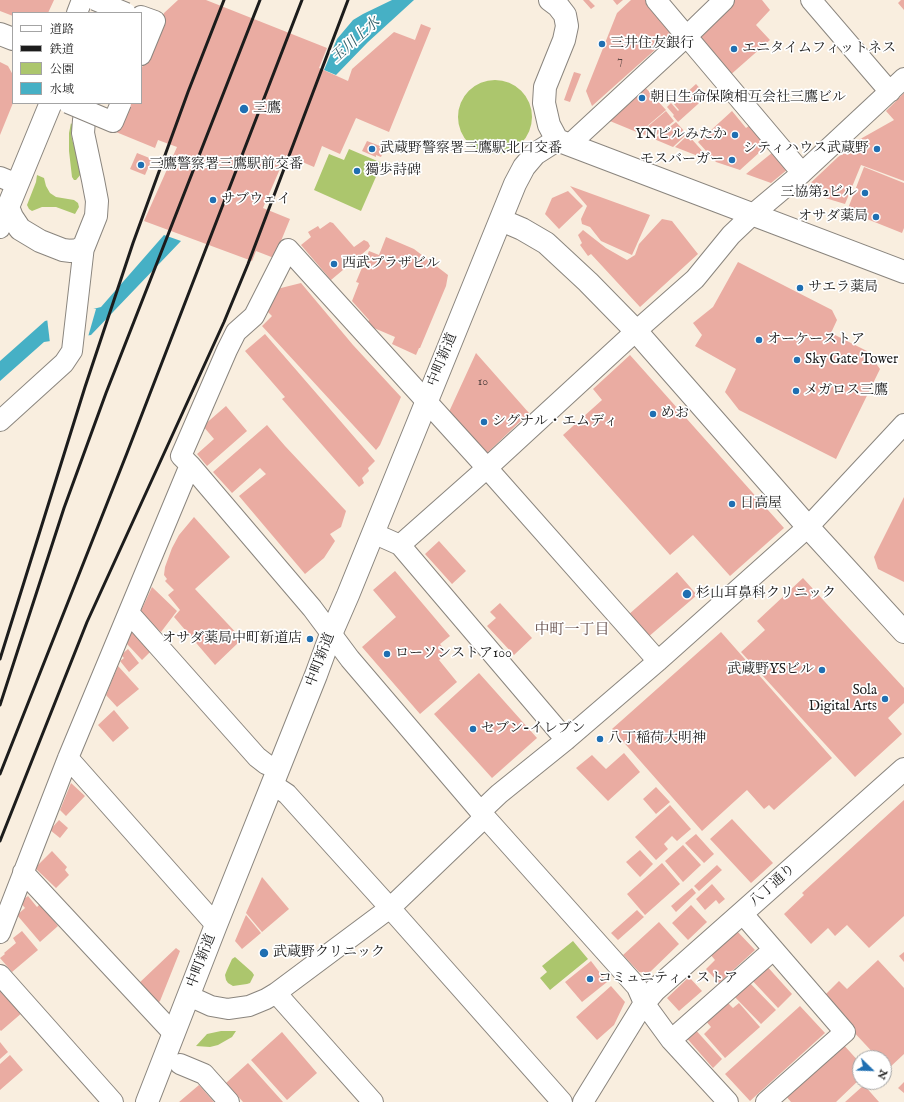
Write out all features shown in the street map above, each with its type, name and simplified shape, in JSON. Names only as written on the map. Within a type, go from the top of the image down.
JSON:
[{"type":"street","points":[[95,0],[124,12]]},
{"type":"street","points":[[108,0],[133,12]]},
{"type":"street","points":[[550,0],[558,6],[565,15],[567,26],[564,40],[545,86],[544,103],[549,125],[563,142],[904,272]]},
{"type":"street","points":[[656,0],[802,173]]},
{"type":"street","points":[[563,142],[686,36],[724,0]]},
{"type":"street","points":[[811,0],[890,92]]},
{"type":"street","points":[[142,46],[145,20]]},
{"type":"street","points":[[0,34],[12,39]]},
{"type":"street","points":[[400,545],[695,279],[731,235],[752,215],[802,173],[904,78]]},
{"type":"street","points":[[0,228],[8,208],[9,180],[59,104],[112,122],[121,104]]},
{"type":"street","points":[[0,421],[64,363],[72,351],[84,246],[96,216],[97,201],[83,133],[90,109]]},
{"type":"street","name":"中町新道","points":[[147,1102],[331,634],[515,184],[524,167],[535,154],[563,142]]},
{"type":"street","points":[[8,208],[20,229],[40,241],[63,250],[71,251],[78,250],[84,246]]},
{"type":"street","points":[[501,220],[522,229],[546,244],[588,282],[636,331],[808,526],[904,632]]},
{"type":"street","points":[[658,661],[487,468],[288,248],[254,316],[236,332],[181,456],[312,608],[352,661],[482,814],[637,987],[644,1003],[671,1040],[728,1102]]},
{"type":"street","points":[[189,996],[211,1006],[228,1008],[249,1006],[266,999],[390,908],[482,814],[499,794],[566,740],[658,661],[808,526],[904,424]]},
{"type":"street","points":[[0,933],[68,758],[190,465]]},
{"type":"street","points":[[373,533],[400,545],[566,740]]},
{"type":"street","points":[[129,613],[257,757],[266,764],[287,794],[562,1102]]},
{"type":"street","points":[[68,758],[216,925]]},
{"type":"street","name":"八丁通り","points":[[644,1003],[655,990],[904,769]]},
{"type":"street","points":[[23,872],[174,1034]]},
{"type":"street","points":[[742,913],[845,1032],[766,1102]]},
{"type":"street","points":[[671,1040],[773,950]]},
{"type":"street","points":[[0,974],[112,1102]]},
{"type":"street","points":[[276,993],[373,1102]]},
{"type":"street","points":[[583,1102],[644,1003]]},
{"type":"street","points":[[180,1064],[204,1074],[229,1102]]},
{"type":"green space","points":[[495,80],[509,83],[521,91],[529,103],[532,117],[529,131],[521,143],[509,151],[495,154],[481,151],[469,143],[461,131],[458,117],[461,103],[469,91],[481,83]]},
{"type":"green space","points":[[71,123],[73,126],[71,132],[72,139],[81,174],[76,180],[72,177],[69,151],[69,133]]},
{"type":"green space","points":[[349,149],[382,163],[361,211],[314,190],[329,154],[344,160]]},
{"type":"green space","points":[[37,175],[44,178],[50,193],[56,197],[74,200],[78,203],[79,207],[75,214],[56,207],[42,207],[32,211],[29,209],[27,205],[36,182]]},
{"type":"green space","points":[[573,941],[588,959],[550,990],[540,978],[547,972],[542,966]]},
{"type":"green space","points":[[235,957],[254,975],[250,983],[233,986],[226,980],[225,975],[232,959]]},
{"type":"green space","points":[[221,1031],[236,1031],[232,1037],[218,1045],[210,1047],[196,1046],[207,1034]]},
{"type":"water","name":"玉川上水","points":[[392,0],[414,0],[368,42],[336,75],[324,70],[337,39],[353,20]]},
{"type":"water","points":[[164,235],[181,241],[91,335],[44,342],[0,381],[0,361],[45,321],[101,307]]},
{"type":"pier","points":[[90,308],[96,309],[88,337],[50,343],[47,318]]},
{"type":"building","points":[[0,0],[54,0],[48,12],[12,12],[12,16],[0,11]]},
{"type":"building","points":[[178,0],[206,0],[327,48],[319,68],[348,81],[352,69],[394,32],[415,40],[421,24],[431,28],[389,132],[356,118],[340,154],[322,146],[314,167],[286,155],[263,208],[290,219],[274,258],[256,251],[252,261],[144,221],[177,147],[158,140],[155,148],[116,132],[128,104],[142,104],[142,68],[164,13]]},
{"type":"building","points":[[583,0],[589,0],[595,6],[591,9]]},
{"type":"building","points":[[613,0],[623,0],[617,5]]},
{"type":"building","points":[[631,0],[647,0],[675,32],[592,106],[586,91],[617,13]]},
{"type":"building","points":[[731,0],[762,0],[770,10],[756,25],[770,40],[728,77],[696,41]]},
{"type":"building","points":[[901,0],[904,0],[904,10],[898,3]]},
{"type":"building","points":[[0,62],[8,66],[12,73],[13,104],[0,135]]},
{"type":"building","points":[[574,72],[581,74],[570,102],[564,100]]},
{"type":"building","points":[[696,84],[707,96],[678,122],[667,107],[671,103],[678,111],[679,110],[674,104]]},
{"type":"building","name":"朝日生命保険相互会社三鷹ビル","points":[[643,85],[666,110],[639,133],[605,119]]},
{"type":"building","name":"シティハウス武蔵野","points":[[904,93],[904,181],[861,165],[845,204],[802,191],[838,157],[854,146],[855,142],[894,120],[886,111]]},
{"type":"building","points":[[666,111],[674,121],[653,138],[640,133]]},
{"type":"building","name":"YNビルみたか","points":[[732,111],[746,128],[753,123],[771,142],[740,170],[716,162],[698,142]]},
{"type":"building","points":[[676,122],[687,134],[673,147],[654,139]]},
{"type":"building","points":[[688,135],[706,155],[703,158],[675,147]]},
{"type":"building","name":"武蔵野警察署三鷹駅北口交番","points":[[367,141],[380,146],[379,148],[384,150],[381,157],[376,155],[376,157],[362,151]]},
{"type":"building","points":[[773,152],[788,169],[771,183],[746,174]]},
{"type":"building","points":[[137,153],[152,159],[145,175],[130,169]]},
{"type":"building","points":[[864,167],[904,183],[904,228],[902,233],[847,211]]},
{"type":"building","points":[[570,186],[650,215],[632,255],[601,241],[590,227],[582,224],[581,219],[587,206]]},
{"type":"building","points":[[568,191],[583,206],[559,229],[545,214],[552,198]]},
{"type":"building","points":[[662,219],[672,221],[698,254],[640,307],[591,254],[588,256],[580,245],[582,243],[578,235],[583,230],[606,248],[627,260],[635,255],[639,244]]},
{"type":"building","name":"西武プラザビル","points":[[330,222],[333,223],[354,247],[364,240],[368,242],[370,246],[331,280],[301,245],[311,237],[308,232],[318,226],[320,229]]},
{"type":"building","points":[[386,237],[414,249],[448,275],[446,286],[416,355],[392,344],[395,337],[367,325],[369,320],[352,301],[359,283],[356,282],[369,251],[379,255]]},
{"type":"building","name":"Sky Gate Tower","points":[[738,262],[832,310],[837,320],[831,333],[867,351],[880,369],[836,459],[739,410],[725,392],[736,369],[695,346],[702,335],[693,323],[713,307]]},
{"type":"building","points":[[301,283],[353,345],[401,397],[380,445],[376,450],[262,326],[272,316],[266,310],[277,289]]},
{"type":"building","points":[[265,334],[375,461],[368,468],[369,471],[362,478],[364,483],[359,487],[282,399],[285,397],[245,351]]},
{"type":"building","points":[[476,353],[529,413],[484,456],[448,414]]},
{"type":"building","points":[[630,355],[784,528],[730,576],[693,535],[670,555],[563,435],[602,400],[593,389]]},
{"type":"building","points":[[226,406],[247,431],[207,466],[197,454],[214,439],[203,426]]},
{"type":"building","points":[[267,425],[346,511],[341,527],[330,534],[335,541],[324,558],[305,574],[239,496],[266,474],[260,468],[232,493],[213,472]]},
{"type":"building","points":[[904,497],[904,582],[878,569],[874,557]]},
{"type":"building","points":[[194,517],[230,557],[195,589],[241,638],[238,640],[239,642],[215,665],[174,617],[180,610],[168,595],[174,590],[165,581],[167,579],[164,575],[165,567],[172,548],[179,535]]},
{"type":"building","points":[[439,541],[466,571],[452,584],[425,554]]},
{"type":"building","points":[[395,571],[450,636],[440,644],[447,653],[439,660],[457,682],[420,714],[362,647],[396,617],[373,590]]},
{"type":"building","points":[[677,572],[697,595],[647,638],[628,615]]},
{"type":"building","name":"武蔵野YSビル","points":[[803,578],[904,688],[904,703],[888,718],[902,734],[855,777],[741,652],[765,630],[757,621]]},
{"type":"building","points":[[152,587],[177,611],[161,632],[140,613]]},
{"type":"building","points":[[500,603],[532,638],[514,655],[487,626],[496,618],[490,612]]},
{"type":"building","points":[[136,632],[151,651],[142,660],[127,644],[131,633]]},
{"type":"building","points":[[721,632],[832,758],[774,810],[769,805],[764,809],[747,790],[702,831],[612,729]]},
{"type":"building","points":[[128,649],[139,663],[129,672],[120,661],[124,658],[121,655]]},
{"type":"building","points":[[118,666],[139,689],[117,707],[106,695]]},
{"type":"building","points":[[479,673],[537,738],[492,778],[434,714]]},
{"type":"building","points":[[114,710],[129,728],[113,742],[98,725]]},
{"type":"building","points":[[624,753],[640,772],[608,801],[576,768],[592,755],[606,769]]},
{"type":"building","points":[[71,783],[85,796],[66,816],[60,810]]},
{"type":"building","points":[[656,787],[670,802],[656,814],[643,799]]},
{"type":"building","points":[[904,800],[904,916],[869,948],[847,925],[835,936],[828,928],[811,944],[784,914],[804,895],[802,893]]},
{"type":"building","points":[[670,805],[691,829],[677,841],[672,836],[664,844],[668,849],[656,860],[635,837]]},
{"type":"building","points":[[732,819],[773,863],[751,883],[710,839]]},
{"type":"building","points":[[59,820],[68,828],[60,838],[50,830]]},
{"type":"building","points":[[696,834],[714,854],[704,863],[685,843]]},
{"type":"building","points":[[683,845],[701,865],[683,882],[665,861]]},
{"type":"building","points":[[640,850],[653,864],[640,877],[626,862]]},
{"type":"building","points":[[52,851],[67,867],[65,870],[69,875],[56,888],[35,868]]},
{"type":"building","points":[[662,863],[680,884],[645,915],[627,894]]},
{"type":"building","points":[[717,865],[722,870],[699,891],[694,886]]},
{"type":"building","points":[[262,877],[289,909],[262,932],[246,913]]},
{"type":"building","points":[[712,884],[725,899],[719,904],[716,900],[705,910],[696,899]]},
{"type":"building","points":[[692,888],[696,893],[676,912],[671,906]]},
{"type":"building","points":[[28,896],[37,907],[40,904],[58,926],[40,942],[17,915],[25,908],[20,902]]},
{"type":"building","points":[[691,905],[707,922],[688,940],[672,923]]},
{"type":"building","points":[[637,910],[644,917],[618,940],[611,933]]},
{"type":"building","points":[[246,915],[261,933],[242,949],[235,941]]},
{"type":"building","points":[[659,922],[679,944],[649,973],[639,972],[623,955]]},
{"type":"building","points":[[735,929],[755,950],[719,983],[706,969],[715,960],[709,953]]},
{"type":"building","points":[[22,931],[38,950],[12,972],[0,958],[16,943],[13,938]]},
{"type":"building","points":[[176,948],[180,951],[160,1001],[155,1006],[137,985]]},
{"type":"building","points":[[904,952],[904,962],[899,956]]},
{"type":"building","points":[[878,960],[904,988],[904,1054],[892,1065],[892,1050],[871,1050],[822,998],[839,981],[847,989]]},
{"type":"building","points":[[591,961],[607,982],[582,1002],[565,982]]},
{"type":"building","points":[[764,963],[792,994],[778,1008],[749,977]]},
{"type":"building","points":[[689,977],[702,991],[679,1011],[667,998]]},
{"type":"building","points":[[746,979],[776,1010],[761,1024],[731,993]]},
{"type":"building","points":[[611,986],[625,1002],[614,1025],[597,1040],[576,1017]]},
{"type":"building","points":[[0,989],[23,1012],[1,1031],[0,1030]]},
{"type":"building","points":[[726,1001],[733,1008],[739,1003],[760,1027],[725,1058],[704,1034],[711,1027],[705,1020]]},
{"type":"building","points":[[800,1006],[825,1033],[750,1101],[725,1074]]},
{"type":"building","points":[[693,1027],[722,1059],[713,1068],[684,1035]]},
{"type":"building","points":[[282,1032],[317,1073],[287,1100],[251,1060]]},
{"type":"building","points":[[0,1042],[8,1052],[0,1059]]},
{"type":"building","points":[[842,1043],[852,1054],[852,1087],[836,1102],[791,1102],[785,1095]]},
{"type":"building","points":[[10,1055],[23,1070],[0,1090],[0,1064]]},
{"type":"building","points":[[248,1063],[283,1102],[243,1102],[226,1083]]},
{"type":"building","points":[[904,1082],[904,1093],[898,1088]]},
{"type":"building","points":[[199,1085],[214,1102],[179,1102]]},
{"type":"building","points":[[858,1090],[868,1090],[879,1102],[845,1102]]},
{"type":"railway","points":[[0,659],[85,387],[133,243],[188,92],[224,0]]},
{"type":"railway","points":[[0,705],[64,508],[106,393],[260,0]]},
{"type":"railway","points":[[0,774],[127,453],[302,0]]},
{"type":"railway","points":[[0,841],[87,622],[224,322],[248,264],[348,0]]},
{"type":"place","name":"三井住友銀行","points":[[602,44]]},
{"type":"place","name":"エニタイムフィットネス","points":[[734,49]]},
{"type":"place","name":"朝日生命保険相互会社三鷹ビル","points":[[642,98]]},
{"type":"place","name":"三鷹","points":[[244,109]]},
{"type":"place","name":"YNビルみたか","points":[[735,135]]},
{"type":"place","name":"武蔵野警察署三鷹駅北口交番","points":[[372,149]]},
{"type":"place","name":"シティハウス武蔵野","points":[[877,149]]},
{"type":"place","name":"モスバーガー","points":[[732,160]]},
{"type":"place","name":"三鷹警察署三鷹駅前交番","points":[[141,165]]},
{"type":"place","name":"獨歩詩碑","points":[[357,171]]},
{"type":"place","name":"三協第2ビル","points":[[865,193]]},
{"type":"place","name":"サブウェイ","points":[[213,200]]},
{"type":"place","name":"オサダ薬局","points":[[876,217]]},
{"type":"place","name":"西武プラザビル","points":[[334,264]]},
{"type":"place","name":"サエラ薬局","points":[[800,288]]},
{"type":"place","name":"オーケーストア","points":[[759,340]]},
{"type":"place","name":"Sky Gate Tower","points":[[797,360]]},
{"type":"place","name":"メガロス三鷹","points":[[796,391]]},
{"type":"place","name":"めお","points":[[653,414]]},
{"type":"place","name":"シグナル・エムディ","points":[[484,422]]},
{"type":"place","name":"日高屋","points":[[732,504]]},
{"type":"place","name":"杉山耳鼻科クリニック","points":[[687,594]]},
{"type":"place","name":"オサダ薬局中町新道店","points":[[310,639]]},
{"type":"place","name":"ローソンストア100","points":[[387,654]]},
{"type":"place","name":"武蔵野YSビル","points":[[822,670]]},
{"type":"place","name":"Sola Digital Arts","points":[[885,699]]},
{"type":"place","name":"セブン-イレブン","points":[[473,729]]},
{"type":"place","name":"八丁稲荷大明神","points":[[600,739]]},
{"type":"place","name":"武蔵野クリニック","points":[[264,953]]},
{"type":"place","name":"コミュニティ・ストア","points":[[590,979]]},
{"type":"district","name":"中町一丁目","points":[[572,631]]}]
